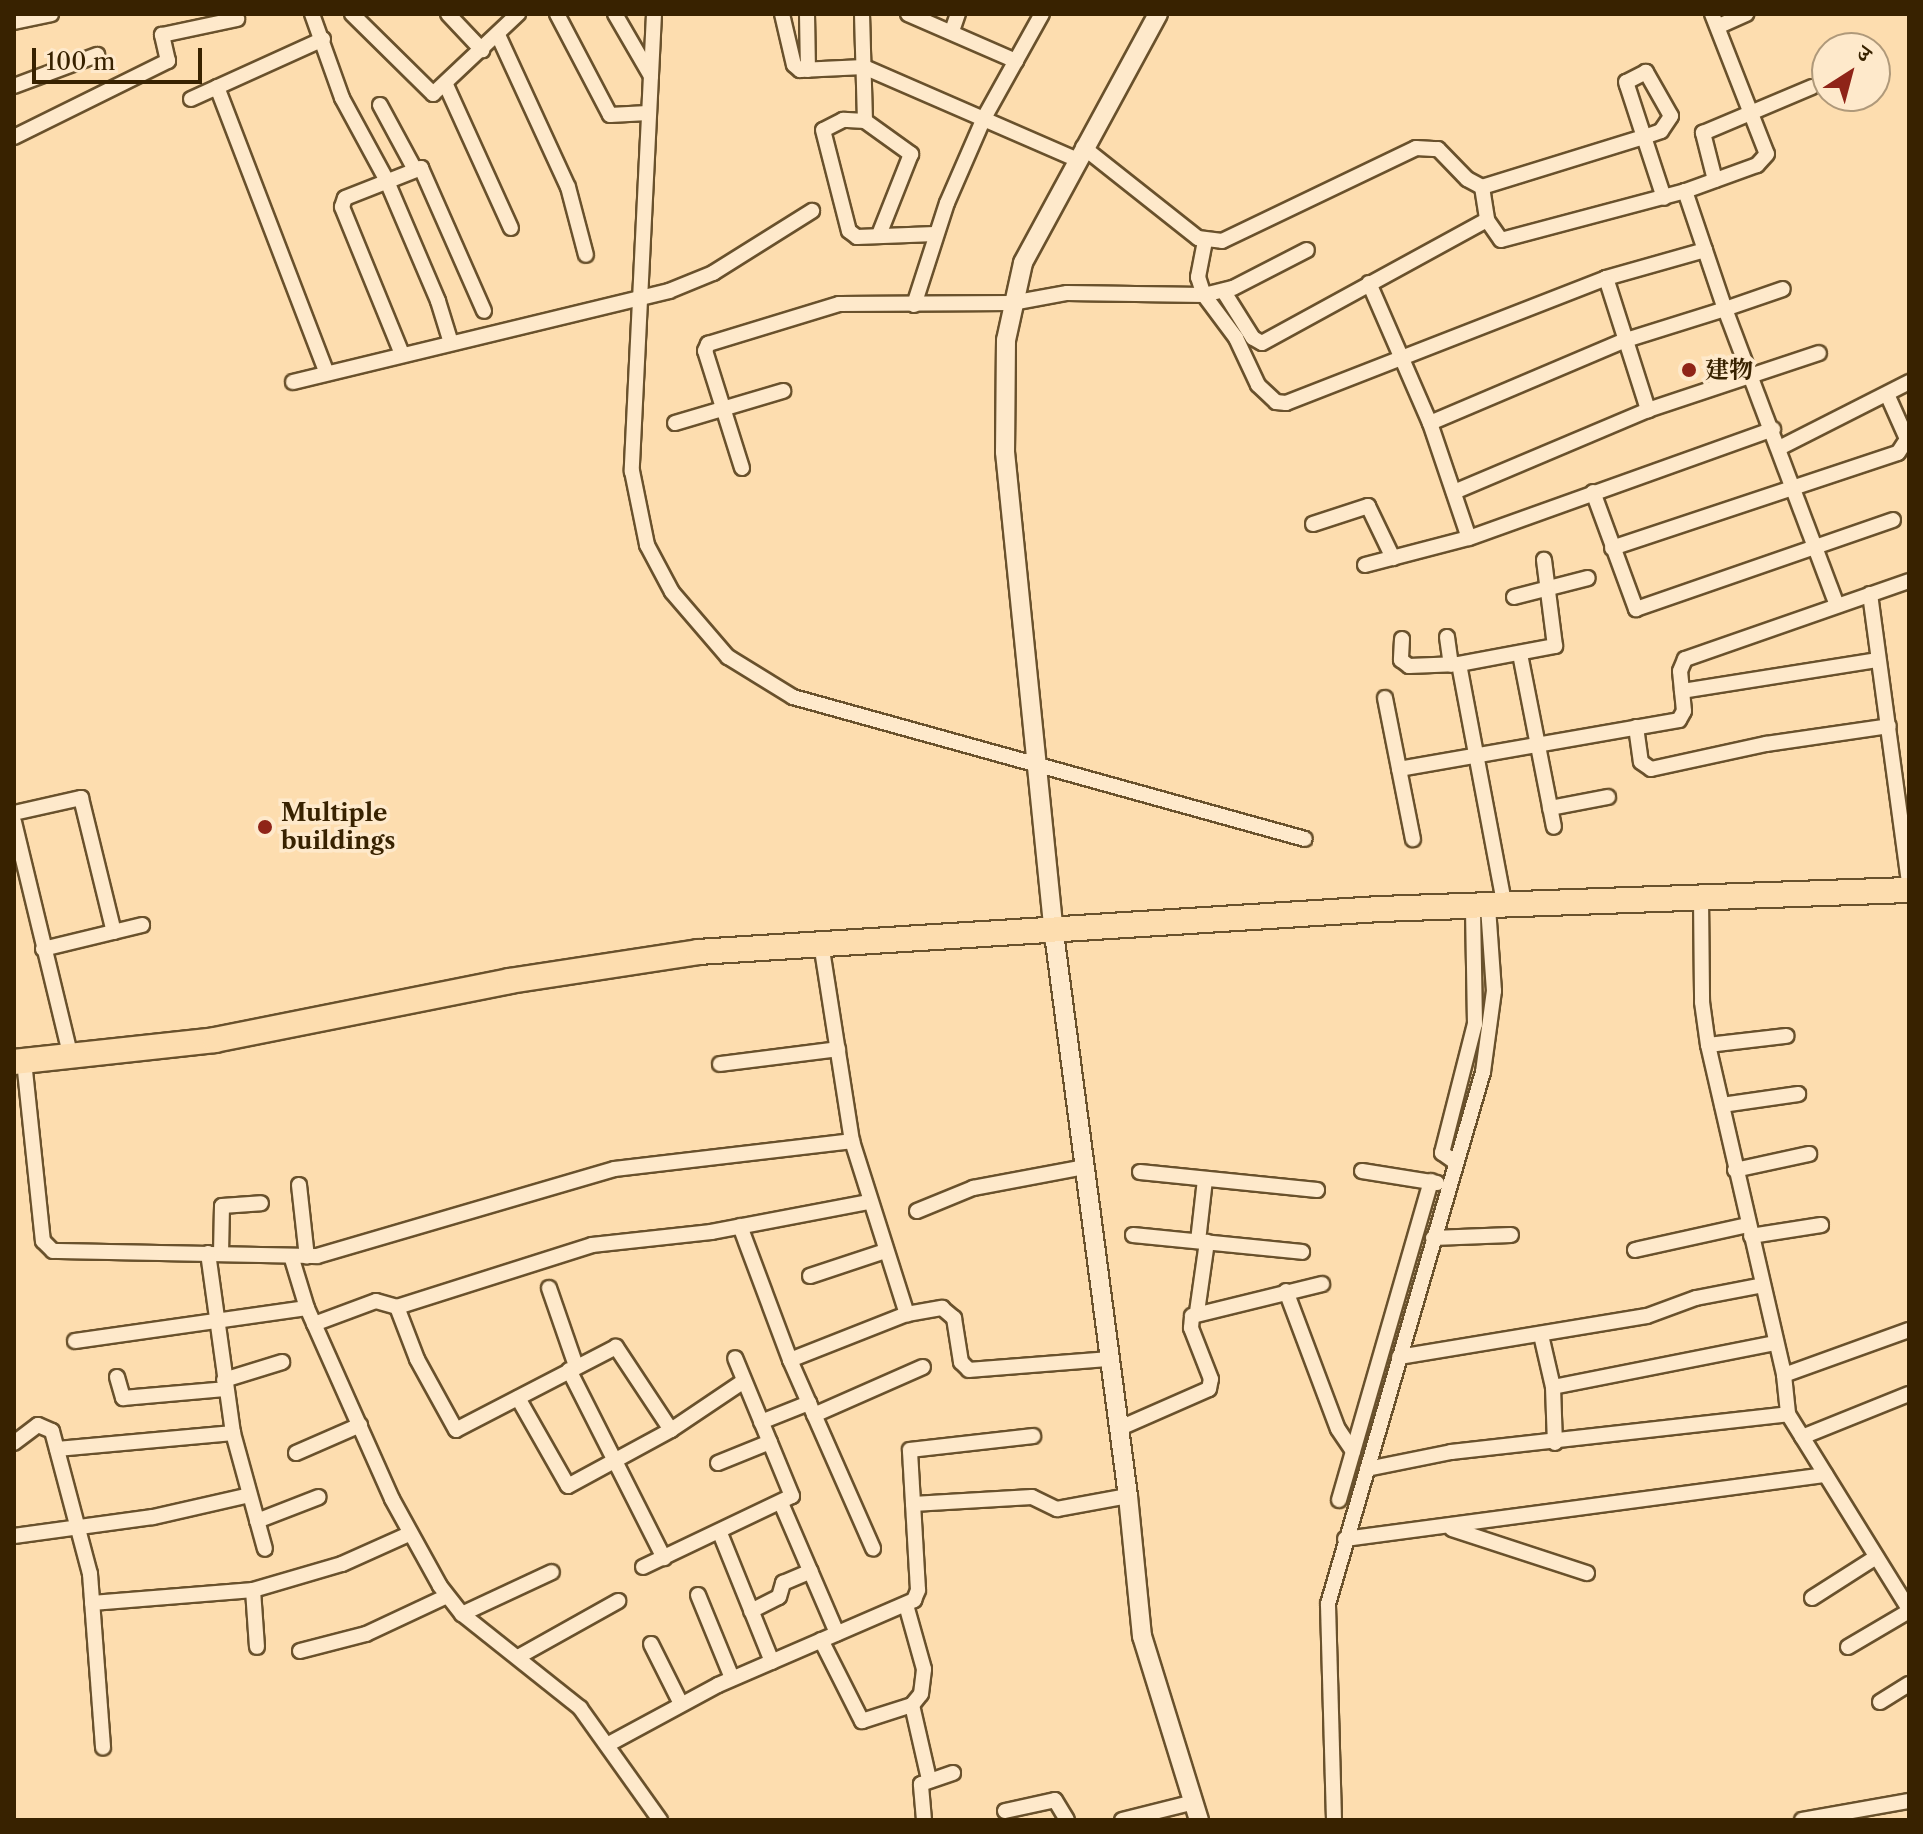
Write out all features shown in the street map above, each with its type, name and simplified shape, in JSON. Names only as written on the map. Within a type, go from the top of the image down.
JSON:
[{"type":"highway","points":[[19,1062],[71,1058],[277,1029],[509,981],[674,960],[823,956],[1397,912],[1909,890]]},
{"type":"highway","points":[[674,960],[698,952],[1054,936]]},
{"type":"street","points":[[14,22],[51,14]]},
{"type":"street","points":[[312,14],[342,98],[386,179],[451,343]]},
{"type":"street","points":[[372,14],[356,19],[430,93],[446,85],[518,14]]},
{"type":"street","points":[[448,14],[482,50]]},
{"type":"street","points":[[557,14],[610,115],[648,113]]},
{"type":"street","points":[[615,14],[651,76]]},
{"type":"street","points":[[654,14],[632,471],[635,504],[647,545],[681,603],[728,657],[793,697],[1305,839]]},
{"type":"street","points":[[782,14],[794,65],[808,70],[864,67],[984,118],[1080,153],[1205,241],[1222,241],[1416,148],[1438,149],[1467,179],[1482,187],[1644,137],[1664,198]]},
{"type":"street","points":[[807,14],[808,70]]},
{"type":"street","points":[[862,14],[865,121]]},
{"type":"street","points":[[908,14],[1016,61]]},
{"type":"street","points":[[952,31],[958,14]]},
{"type":"street","points":[[914,305],[935,234],[984,118],[1042,14]]},
{"type":"street","points":[[1122,1820],[1197,1811],[1142,1636],[1120,1428],[1054,936],[1034,762],[1007,499],[1005,392],[1012,303],[1023,263],[1158,14]]},
{"type":"street","points":[[1482,187],[1487,220],[1496,237],[1508,240],[1664,198],[1764,160],[1768,145],[1715,20],[1746,14]]},
{"type":"street","points":[[14,137],[168,61],[162,35],[237,19]]},
{"type":"street","points":[[498,35],[568,187],[586,255]]},
{"type":"street","points":[[191,99],[323,39]]},
{"type":"street","points":[[14,86],[97,55]]},
{"type":"street","points":[[446,85],[511,228]]},
{"type":"street","points":[[217,87],[327,373]]},
{"type":"street","points":[[1715,180],[1703,133],[1811,87]]},
{"type":"street","points":[[380,105],[414,168]]},
{"type":"street","points":[[879,235],[911,154],[865,121],[830,123],[823,137],[849,231],[857,237],[935,234]]},
{"type":"street","points":[[402,354],[341,203],[386,179],[414,168],[423,171],[484,311]]},
{"type":"street","points":[[1685,191],[1725,309],[1781,447],[1836,603]]},
{"type":"street","points":[[293,382],[641,298],[713,273],[812,211]]},
{"type":"street","points":[[1224,292],[1253,338],[1262,343],[1487,220]]},
{"type":"street","points":[[1205,241],[1198,277],[1204,295],[1236,338],[1258,385],[1276,402],[1286,403],[1606,278],[1705,250]]},
{"type":"street","points":[[742,468],[705,351],[711,341],[839,304],[1012,303],[1067,293],[1204,295],[1224,292],[1307,250]]},
{"type":"street","points":[[1606,278],[1648,410]]},
{"type":"street","points":[[1369,283],[1430,423],[1469,538]]},
{"type":"street","points":[[1430,423],[1626,340],[1783,289]]},
{"type":"street","points":[[1454,492],[1648,410],[1819,353]]},
{"type":"street","points":[[1781,447],[1909,382]]},
{"type":"street","points":[[675,423],[783,391]]},
{"type":"street","points":[[1612,548],[1904,449],[1907,439],[1887,394]]},
{"type":"street","points":[[1365,565],[1469,538],[1773,429]]},
{"type":"street","points":[[1593,492],[1636,609],[1893,520]]},
{"type":"street","points":[[1313,524],[1368,506],[1393,558]]},
{"type":"street","points":[[1402,639],[1405,665],[1455,665],[1520,654],[1557,643],[1544,560]]},
{"type":"street","points":[[1514,597],[1588,578]]},
{"type":"street","points":[[1399,769],[1537,741],[1679,720],[1684,711],[1681,664],[1695,653],[1836,603],[1909,581]]},
{"type":"street","points":[[1870,594],[1909,882]]},
{"type":"street","points":[[1334,1820],[1327,1632],[1345,1539],[1492,1032],[1488,908],[1475,755],[1447,637]]},
{"type":"street","points":[[1520,654],[1554,827]]},
{"type":"street","points":[[1682,691],[1878,660]]},
{"type":"street","points":[[1385,698],[1413,839]]},
{"type":"street","points":[[1636,727],[1641,762],[1651,769],[1766,744],[1889,726]]},
{"type":"street","points":[[1550,808],[1608,797]]},
{"type":"street","points":[[14,813],[81,798],[114,932]]},
{"type":"street","points":[[14,822],[71,1058]]},
{"type":"street","points":[[1701,898],[1702,1002],[1708,1045],[1784,1375],[1788,1414],[1909,1610],[1848,1647]]},
{"type":"street","points":[[43,949],[142,925]]},
{"type":"street","points":[[823,956],[852,1141],[907,1314]]},
{"type":"street","points":[[1708,1045],[1786,1036]]},
{"type":"street","points":[[720,1064],[838,1049]]},
{"type":"street","points":[[19,1062],[47,1247],[299,1258],[342,1251],[615,1169],[852,1141]]},
{"type":"street","points":[[1722,1105],[1798,1094]]},
{"type":"street","points":[[1735,1170],[1809,1154]]},
{"type":"street","points":[[917,1211],[973,1188],[1084,1167]]},
{"type":"street","points":[[1362,1171],[1448,1185]]},
{"type":"street","points":[[1140,1172],[1317,1190]]},
{"type":"street","points":[[1120,1428],[1209,1389],[1211,1379],[1191,1328],[1197,1312],[1205,1180]]},
{"type":"street","points":[[1339,1500],[1431,1181]]},
{"type":"street","points":[[299,1185],[299,1258],[307,1308],[409,1534],[447,1596],[462,1614],[580,1708],[660,1820]]},
{"type":"street","points":[[314,1324],[376,1301],[397,1307],[579,1249],[740,1226],[869,1202]]},
{"type":"street","points":[[261,1203],[222,1206],[214,1253],[215,1320],[233,1433],[265,1549]]},
{"type":"street","points":[[1635,1250],[1750,1231],[1821,1225]]},
{"type":"street","points":[[740,1226],[790,1360],[873,1548]]},
{"type":"street","points":[[1133,1235],[1302,1252]]},
{"type":"street","points":[[1433,1238],[1511,1235]]},
{"type":"street","points":[[810,1276],[885,1251]]},
{"type":"street","points":[[1197,1312],[1322,1284]]},
{"type":"street","points":[[1399,1357],[1647,1316],[1696,1298],[1763,1285]]},
{"type":"street","points":[[549,1288],[573,1368],[664,1558]]},
{"type":"street","points":[[1286,1291],[1338,1429],[1353,1451]]},
{"type":"street","points":[[397,1307],[417,1359],[456,1430],[573,1368],[621,1349],[671,1430]]},
{"type":"street","points":[[75,1341],[307,1308]]},
{"type":"street","points":[[790,1360],[907,1314],[942,1308],[951,1312],[961,1362],[969,1370],[1110,1359]]},
{"type":"street","points":[[1784,1375],[1909,1330]]},
{"type":"street","points":[[1541,1335],[1553,1387],[1555,1443]]},
{"type":"street","points":[[1553,1387],[1776,1343]]},
{"type":"street","points":[[643,1567],[720,1533],[792,1496],[735,1358]]},
{"type":"street","points":[[117,1377],[123,1398],[225,1384],[282,1362]]},
{"type":"street","points":[[761,1422],[811,1409],[923,1367]]},
{"type":"street","points":[[518,1398],[565,1485],[671,1430],[744,1381]]},
{"type":"street","points":[[1802,1437],[1909,1394]]},
{"type":"street","points":[[1367,1469],[1451,1452],[1555,1443],[1788,1414]]},
{"type":"street","points":[[14,1443],[44,1424],[57,1449],[80,1529],[92,1603],[103,1748]]},
{"type":"street","points":[[296,1453],[360,1425]]},
{"type":"street","points":[[57,1449],[233,1433]]},
{"type":"street","points":[[607,1745],[732,1678],[906,1605],[918,1590],[912,1447],[1033,1436]]},
{"type":"street","points":[[718,1463],[770,1442]]},
{"type":"street","points":[[1345,1539],[1826,1475]]},
{"type":"street","points":[[16,1533],[80,1529],[250,1495]]},
{"type":"street","points":[[913,1504],[1032,1497],[1057,1509],[1128,1496]]},
{"type":"street","points":[[257,1521],[319,1497]]},
{"type":"street","points":[[781,1503],[837,1633]]},
{"type":"street","points":[[1448,1527],[1587,1573]]},
{"type":"street","points":[[720,1533],[772,1662]]},
{"type":"street","points":[[92,1603],[253,1590],[342,1564],[409,1534]]},
{"type":"street","points":[[1812,1598],[1876,1557]]},
{"type":"street","points":[[751,1611],[779,1597],[783,1583],[811,1571]]},
{"type":"street","points":[[462,1614],[552,1572]]},
{"type":"street","points":[[253,1590],[257,1647]]},
{"type":"street","points":[[698,1595],[732,1678]]},
{"type":"street","points":[[300,1651],[366,1634],[447,1596]]},
{"type":"street","points":[[518,1657],[618,1601]]},
{"type":"street","points":[[821,1640],[858,1718],[867,1721],[912,1705],[921,1694],[924,1669],[906,1605]]},
{"type":"street","points":[[651,1644],[681,1704]]},
{"type":"street","points":[[1880,1702],[1909,1684]]},
{"type":"street","points":[[912,1705],[929,1779]]},
{"type":"street","points":[[924,1820],[918,1789],[929,1779],[953,1773]]},
{"type":"street","points":[[1005,1811],[1055,1800],[1067,1820]]},
{"type":"street","points":[[1802,1820],[1909,1801]]},
{"type":"place","name":"建物","points":[[1689,370]]},
{"type":"place","name":"Multiple buildings","points":[[265,827]]}]
